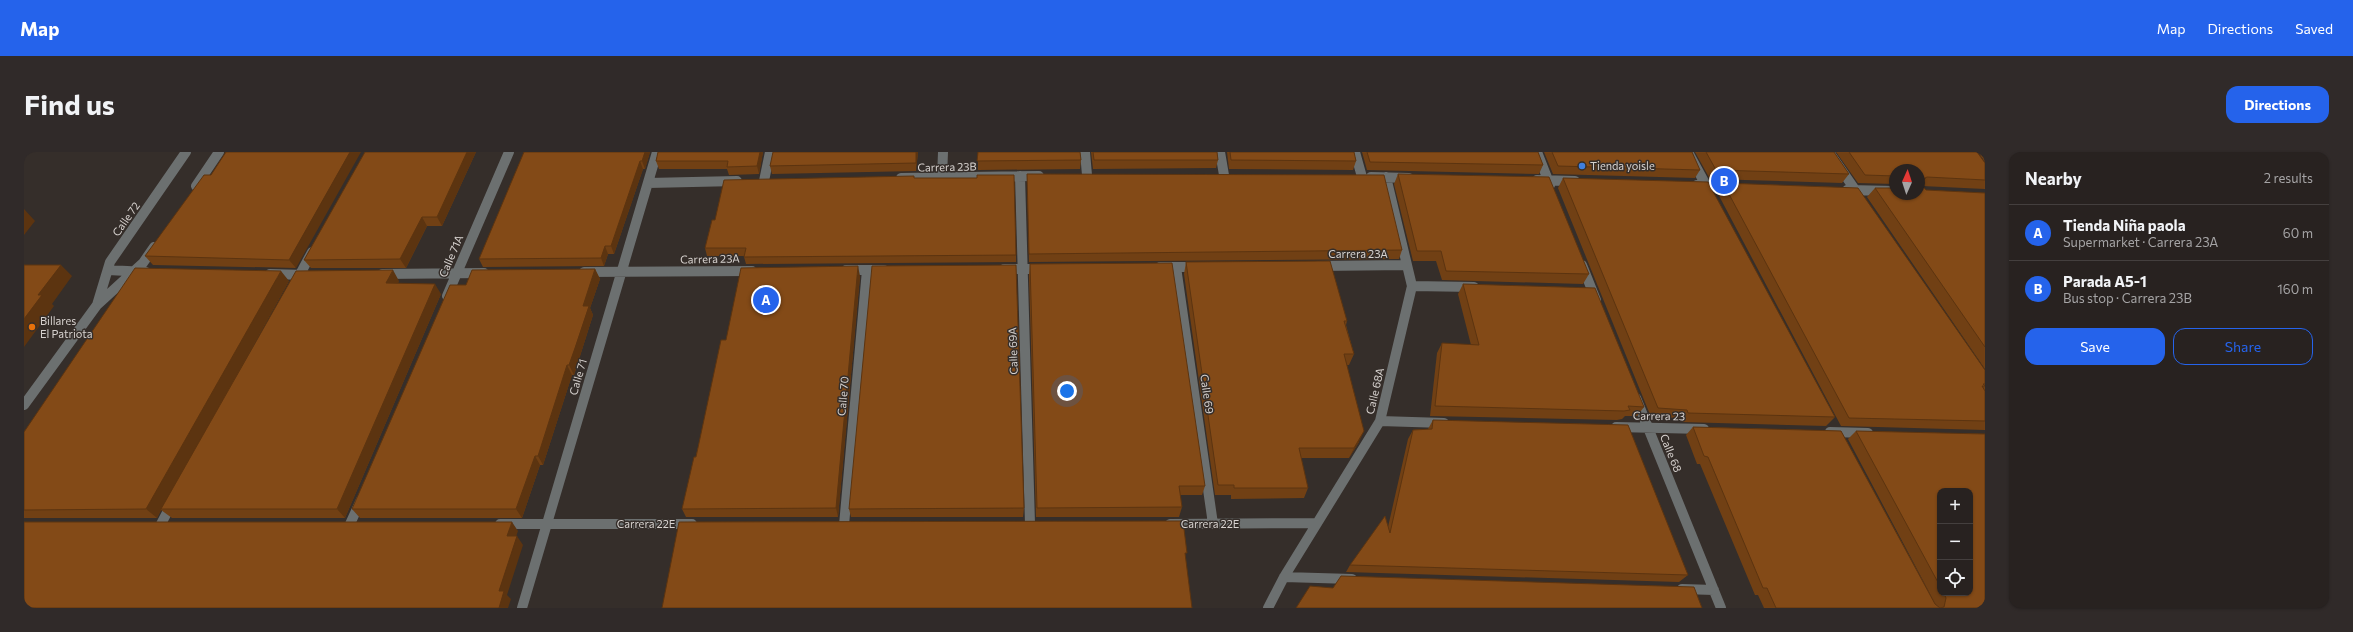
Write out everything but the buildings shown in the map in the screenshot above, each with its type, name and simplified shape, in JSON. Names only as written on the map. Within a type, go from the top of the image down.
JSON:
[{"type":"street","name":"Calle 72","points":[[97,305],[110,262],[186,152]]},
{"type":"street","points":[[192,191],[219,152]]},
{"type":"street","name":"Calle 71A","points":[[445,302],[508,152]]},
{"type":"street","name":"Calle 71","points":[[522,608],[657,152]]},
{"type":"street","points":[[648,183],[760,181],[770,152]]},
{"type":"street","points":[[942,178],[943,152]]},
{"type":"street","points":[[1085,152],[1087,175]]},
{"type":"street","points":[[1220,152],[1224,175]]},
{"type":"street","points":[[1355,152],[1358,177],[1417,178]]},
{"type":"street","points":[[1537,152],[1553,194]]},
{"type":"street","points":[[1688,152],[1714,199]]},
{"type":"street","points":[[1829,152],[1864,203]]},
{"type":"street","name":"Calle 69A","points":[[1020,176],[1030,524]]},
{"type":"street","name":"Carrera 23B","points":[[888,179],[1049,176]]},
{"type":"street","name":"Calle 68A","points":[[1268,608],[1284,577],[1316,523],[1380,422],[1412,286],[1386,178]]},
{"type":"street","points":[[1525,179],[1587,181]]},
{"type":"street","points":[[1690,185],[1745,186]]},
{"type":"street","points":[[1839,190],[1889,191]]},
{"type":"street","name":"Calle 72","points":[[24,405],[97,305],[143,263],[161,237]]},
{"type":"street","points":[[292,289],[319,241]]},
{"type":"street","points":[[1579,256],[1589,291],[1602,313]]},
{"type":"street","name":"Carrera 23A","points":[[1312,266],[1407,265]]},
{"type":"street","points":[[1153,267],[1208,267]]},
{"type":"street","name":"Calle 69","points":[[1176,267],[1213,524]]},
{"type":"street","points":[[991,269],[1053,268]]},
{"type":"street","points":[[108,270],[158,272]]},
{"type":"street","points":[[835,270],[890,270]]},
{"type":"street","name":"Calle 70","points":[[859,525],[840,525],[867,270]]},
{"type":"street","name":"Carrera 23A","points":[[574,273],[764,271]]},
{"type":"street","points":[[370,274],[496,273]]},
{"type":"street","points":[[260,274],[315,275]]},
{"type":"street","points":[[1412,286],[1483,288]]},
{"type":"street","name":"Calle 68","points":[[1630,385],[1721,608]]},
{"type":"street","points":[[1830,418],[1844,446]]},
{"type":"street","points":[[1380,422],[1451,423]]},
{"type":"street","name":"Carrera 23","points":[[1609,427],[1719,430]]},
{"type":"street","points":[[1821,432],[1876,433]]},
{"type":"street","points":[[350,524],[366,488]]},
{"type":"street","points":[[176,497],[157,524],[177,524]]},
{"type":"street","name":"Carrera 22E","points":[[1158,524],[1316,523]]},
{"type":"street","points":[[335,524],[366,524]]},
{"type":"street","name":"Carrera 22E","points":[[492,524],[703,524]]},
{"type":"street","points":[[1284,577],[1364,579]]},
{"type":"street","points":[[1674,589],[1714,590]]},
{"type":"place","name":"Tienda yoisle","points":[[1582,166]]},
{"type":"place","name":"Parada A5-1","points":[[1724,181]]},
{"type":"place","name":"Tienda Niña paola","points":[[766,300]]},
{"type":"place","name":"Billares El Patriota","points":[[32,327]]}]
